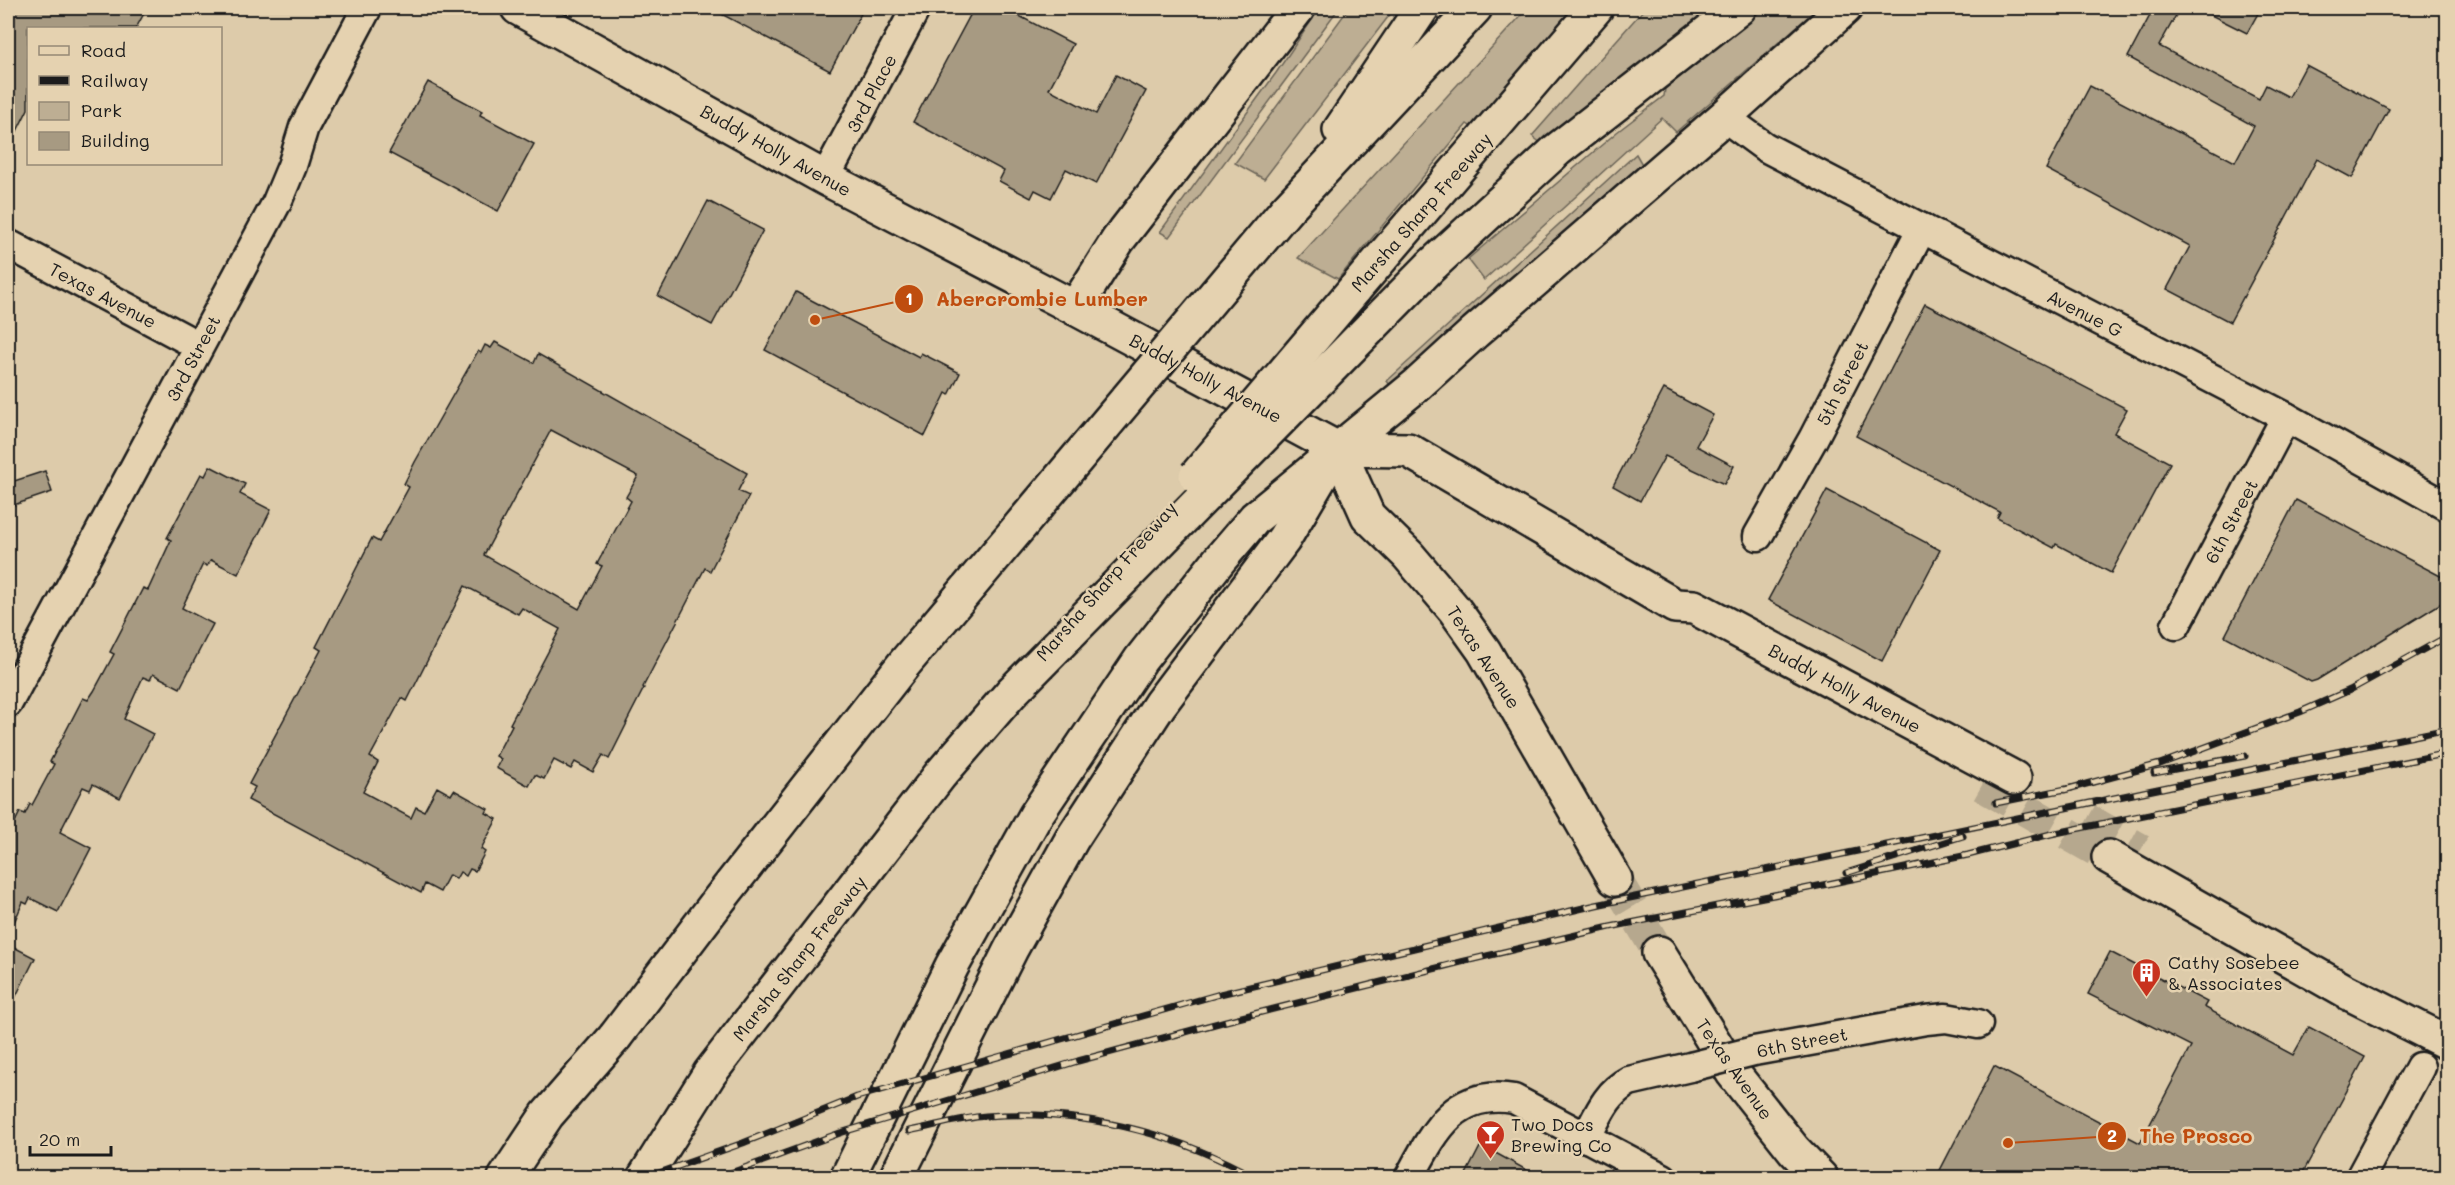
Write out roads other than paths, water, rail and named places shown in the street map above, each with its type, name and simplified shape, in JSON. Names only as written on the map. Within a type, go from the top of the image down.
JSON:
[{"type":"main road","name":"Buddy Holly Avenue","points":[[518,8],[825,178],[1075,308],[1338,449],[1408,450],[1674,606],[1687,622],[1982,785]]},
{"type":"main road","points":[[1075,308],[1118,240],[1298,8]]},
{"type":"main road","points":[[1287,209],[1422,8]]},
{"type":"main road","points":[[505,1178],[547,1115],[615,1036],[904,664],[1287,209],[1475,8]]},
{"type":"main road","name":"Marsha Sharp Freeway","points":[[644,1178],[710,1073],[940,775],[1596,8]]},
{"type":"main road","points":[[1012,692],[1432,265],[1557,150],[1739,8]]},
{"type":"main road","points":[[848,1178],[952,966],[1036,815],[1141,659],[1255,518],[1418,384],[1724,117],[1845,8]]},
{"type":"main road","points":[[896,1178],[1011,949],[1072,839],[1160,704],[1284,539],[1338,449]]},
{"type":"main road","name":"Texas Avenue","points":[[1338,449],[1368,516],[1408,555],[1454,609],[1484,651],[1615,879]]},
{"type":"main road","name":"Buddy Holly Avenue","points":[[1674,606],[1694,607],[2014,778]]},
{"type":"main road","points":[[2141,850],[2278,929],[2448,1018]]},
{"type":"main road","points":[[2109,857],[2346,991],[2448,1043]]},
{"type":"main road","name":"Texas Avenue","points":[[1659,953],[1733,1073],[1794,1150],[1821,1178]]},
{"type":"main road","points":[[530,1178],[615,1036]]},
{"type":"street","name":"3rd Street","points":[[8,703],[277,202],[292,166],[304,127],[367,8]]},
{"type":"street","name":"3rd Place","points":[[825,178],[916,8]]},
{"type":"street","name":"Avenue G","points":[[1724,117],[1765,147],[2286,417],[2448,507]]},
{"type":"street","name":"5th Street","points":[[1758,536],[1813,439],[1922,228]]},
{"type":"street","name":"Texas Avenue","points":[[8,244],[199,346]]},
{"type":"street","name":"6th Street","points":[[2176,626],[2286,417]]},
{"type":"street","name":"6th Street","points":[[1586,1138],[1611,1093],[1629,1081],[1754,1051],[1926,1020],[1946,1018],[1978,1024]]},
{"type":"street","points":[[2360,1178],[2420,1066]]},
{"type":"street","points":[[1409,1178],[1436,1130],[1449,1117],[1479,1098],[1498,1096],[1514,1099],[1664,1178]]},
{"type":"tunnel","points":[[1982,785],[2109,857]]},
{"type":"tunnel","points":[[2087,820],[2141,850]]},
{"type":"tunnel","points":[[1615,879],[1659,953]]},
{"type":"railway","points":[[2064,790],[2160,764],[2300,712],[2350,690],[2448,636]]},
{"type":"railway","points":[[645,1178],[743,1143],[857,1097],[1220,994],[1596,905],[2448,729]]},
{"type":"railway","points":[[717,1178],[840,1133],[1078,1061],[1461,962],[1610,927],[1968,855],[2051,834],[2448,753]]},
{"type":"railway","points":[[2154,773],[2245,756]]},
{"type":"railway","points":[[1996,803],[2071,788]]},
{"type":"railway","points":[[1846,873],[1963,836]]},
{"type":"railway","points":[[909,1131],[986,1116],[1057,1116],[1092,1120],[1159,1136],[1225,1162],[1256,1178]]},
{"type":"place","name":"Abercrombie Lumber","points":[[815,320]]},
{"type":"place","name":"Cathy Sosebee & Associates","points":[[2147,998]]},
{"type":"place","name":"The Prosco","points":[[2008,1143]]},
{"type":"place","name":"Two Docs Brewing Co","points":[[1490,1160]]}]
